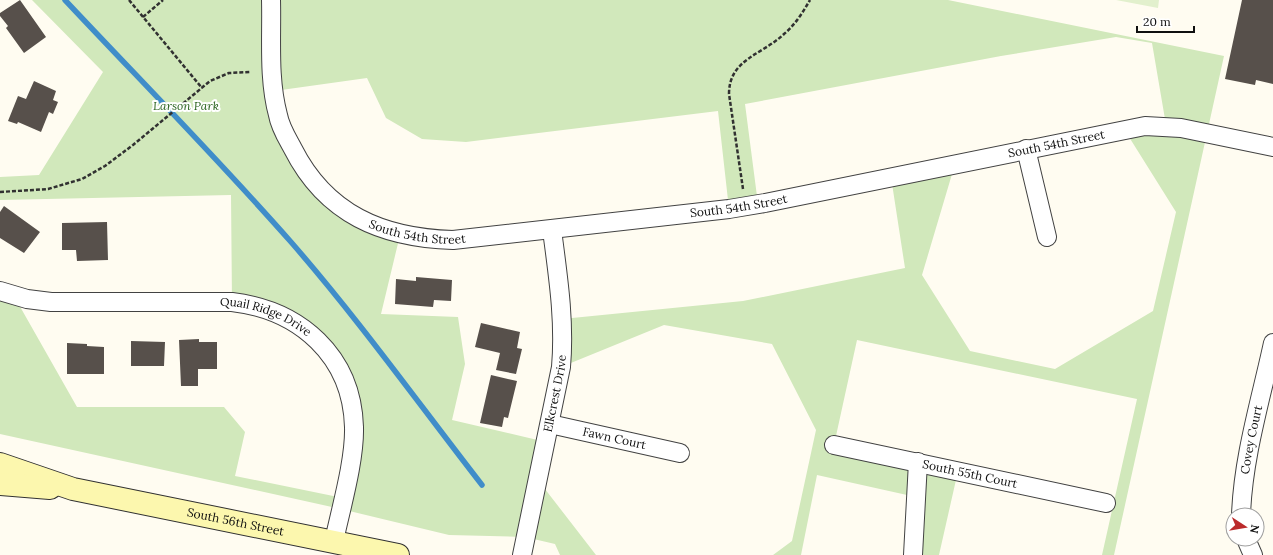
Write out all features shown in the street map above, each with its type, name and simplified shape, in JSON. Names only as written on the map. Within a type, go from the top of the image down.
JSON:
[{"type":"main road","name":"South 56th Street","points":[[0,464],[73,489]]},
{"type":"main road","name":"South 56th Street","points":[[0,484],[73,489],[398,555]]},
{"type":"street","name":"South 54th Street","points":[[271,0],[272,75],[278,116],[304,169],[332,200],[370,224],[400,235],[434,240],[452,240],[552,230],[745,206],[1124,129],[1158,125],[1181,128],[1273,147]]},
{"type":"street","points":[[1026,149],[1047,237]]},
{"type":"street","name":"Elkcrest Drive","points":[[522,555],[561,367],[563,335],[552,230]]},
{"type":"street","name":"Quail Ridge Drive","points":[[0,291],[26,299],[51,302],[232,302],[250,304],[272,310],[300,326],[317,340],[333,359],[345,382],[352,406],[354,427],[353,444],[334,541]]},
{"type":"street","name":"Covey Court","points":[[1241,507],[1246,464],[1273,343]]},
{"type":"street","name":"Fawn Court","points":[[550,424],[680,453]]},
{"type":"street","name":"South 55th Court","points":[[834,445],[1106,503]]},
{"type":"street","points":[[913,555],[918,462]]},
{"type":"path","points":[[129,0],[202,88]]},
{"type":"path","points":[[143,17],[163,0]]},
{"type":"path","points":[[745,206],[729,94],[730,83],[734,72],[741,64],[763,51],[785,34],[796,22],[810,0]]},
{"type":"path","points":[[0,192],[48,189],[82,179],[105,166],[159,124],[210,81],[222,75],[251,72]]},
{"type":"green space","name":"Larson Park","points":[[32,0],[948,0],[1224,56],[1114,555],[1102,555],[1137,399],[857,340],[834,445],[958,471],[939,555],[921,555],[916,497],[817,475],[801,555],[773,555],[792,541],[816,430],[772,344],[664,325],[561,367],[562,319],[743,301],[905,268],[891,177],[955,164],[922,275],[970,351],[1055,369],[1153,311],[1176,212],[1124,129],[1166,125],[1152,43],[1116,37],[1001,56],[745,104],[758,204],[729,209],[718,111],[466,142],[422,139],[386,118],[367,78],[274,91],[311,178],[400,235],[381,314],[458,317],[465,364],[452,420],[546,442],[538,480],[596,555],[560,555],[555,544],[525,537],[449,535],[341,509],[0,434],[0,291],[14,296],[77,407],[224,407],[245,432],[235,476],[343,498],[353,414],[317,340],[232,302],[231,195],[0,200],[0,177],[39,175],[103,72]]},
{"type":"green space","points":[[1116,0],[1159,0],[1158,8]]},
{"type":"building","points":[[20,0],[46,37],[24,53],[6,28],[8,26],[0,16],[0,13]]},
{"type":"building","points":[[1242,0],[1273,0],[1273,84],[1256,80],[1255,85],[1225,79]]},
{"type":"building","points":[[34,81],[56,91],[53,100],[58,102],[53,114],[49,112],[41,132],[18,122],[17,124],[8,121],[18,96],[26,99]]},
{"type":"building","points":[[4,206],[40,232],[24,253],[0,238],[0,212]]},
{"type":"building","points":[[107,222],[108,260],[77,261],[76,250],[62,250],[62,223]]},
{"type":"building","points":[[416,277],[452,280],[451,301],[434,300],[433,307],[395,304],[396,279],[416,281]]},
{"type":"building","points":[[481,323],[520,332],[517,348],[522,349],[516,374],[496,370],[500,353],[475,347]]},
{"type":"building","points":[[199,339],[199,342],[217,342],[217,369],[198,369],[198,386],[181,386],[179,340]]},
{"type":"building","points":[[131,341],[165,342],[164,366],[131,366]]},
{"type":"building","points":[[67,343],[104,347],[104,374],[67,374]]},
{"type":"building","points":[[491,375],[517,381],[508,418],[504,417],[502,427],[480,423]]},
{"type":"waterway","points":[[65,0],[207,150],[291,242],[341,301],[482,485]]}]
